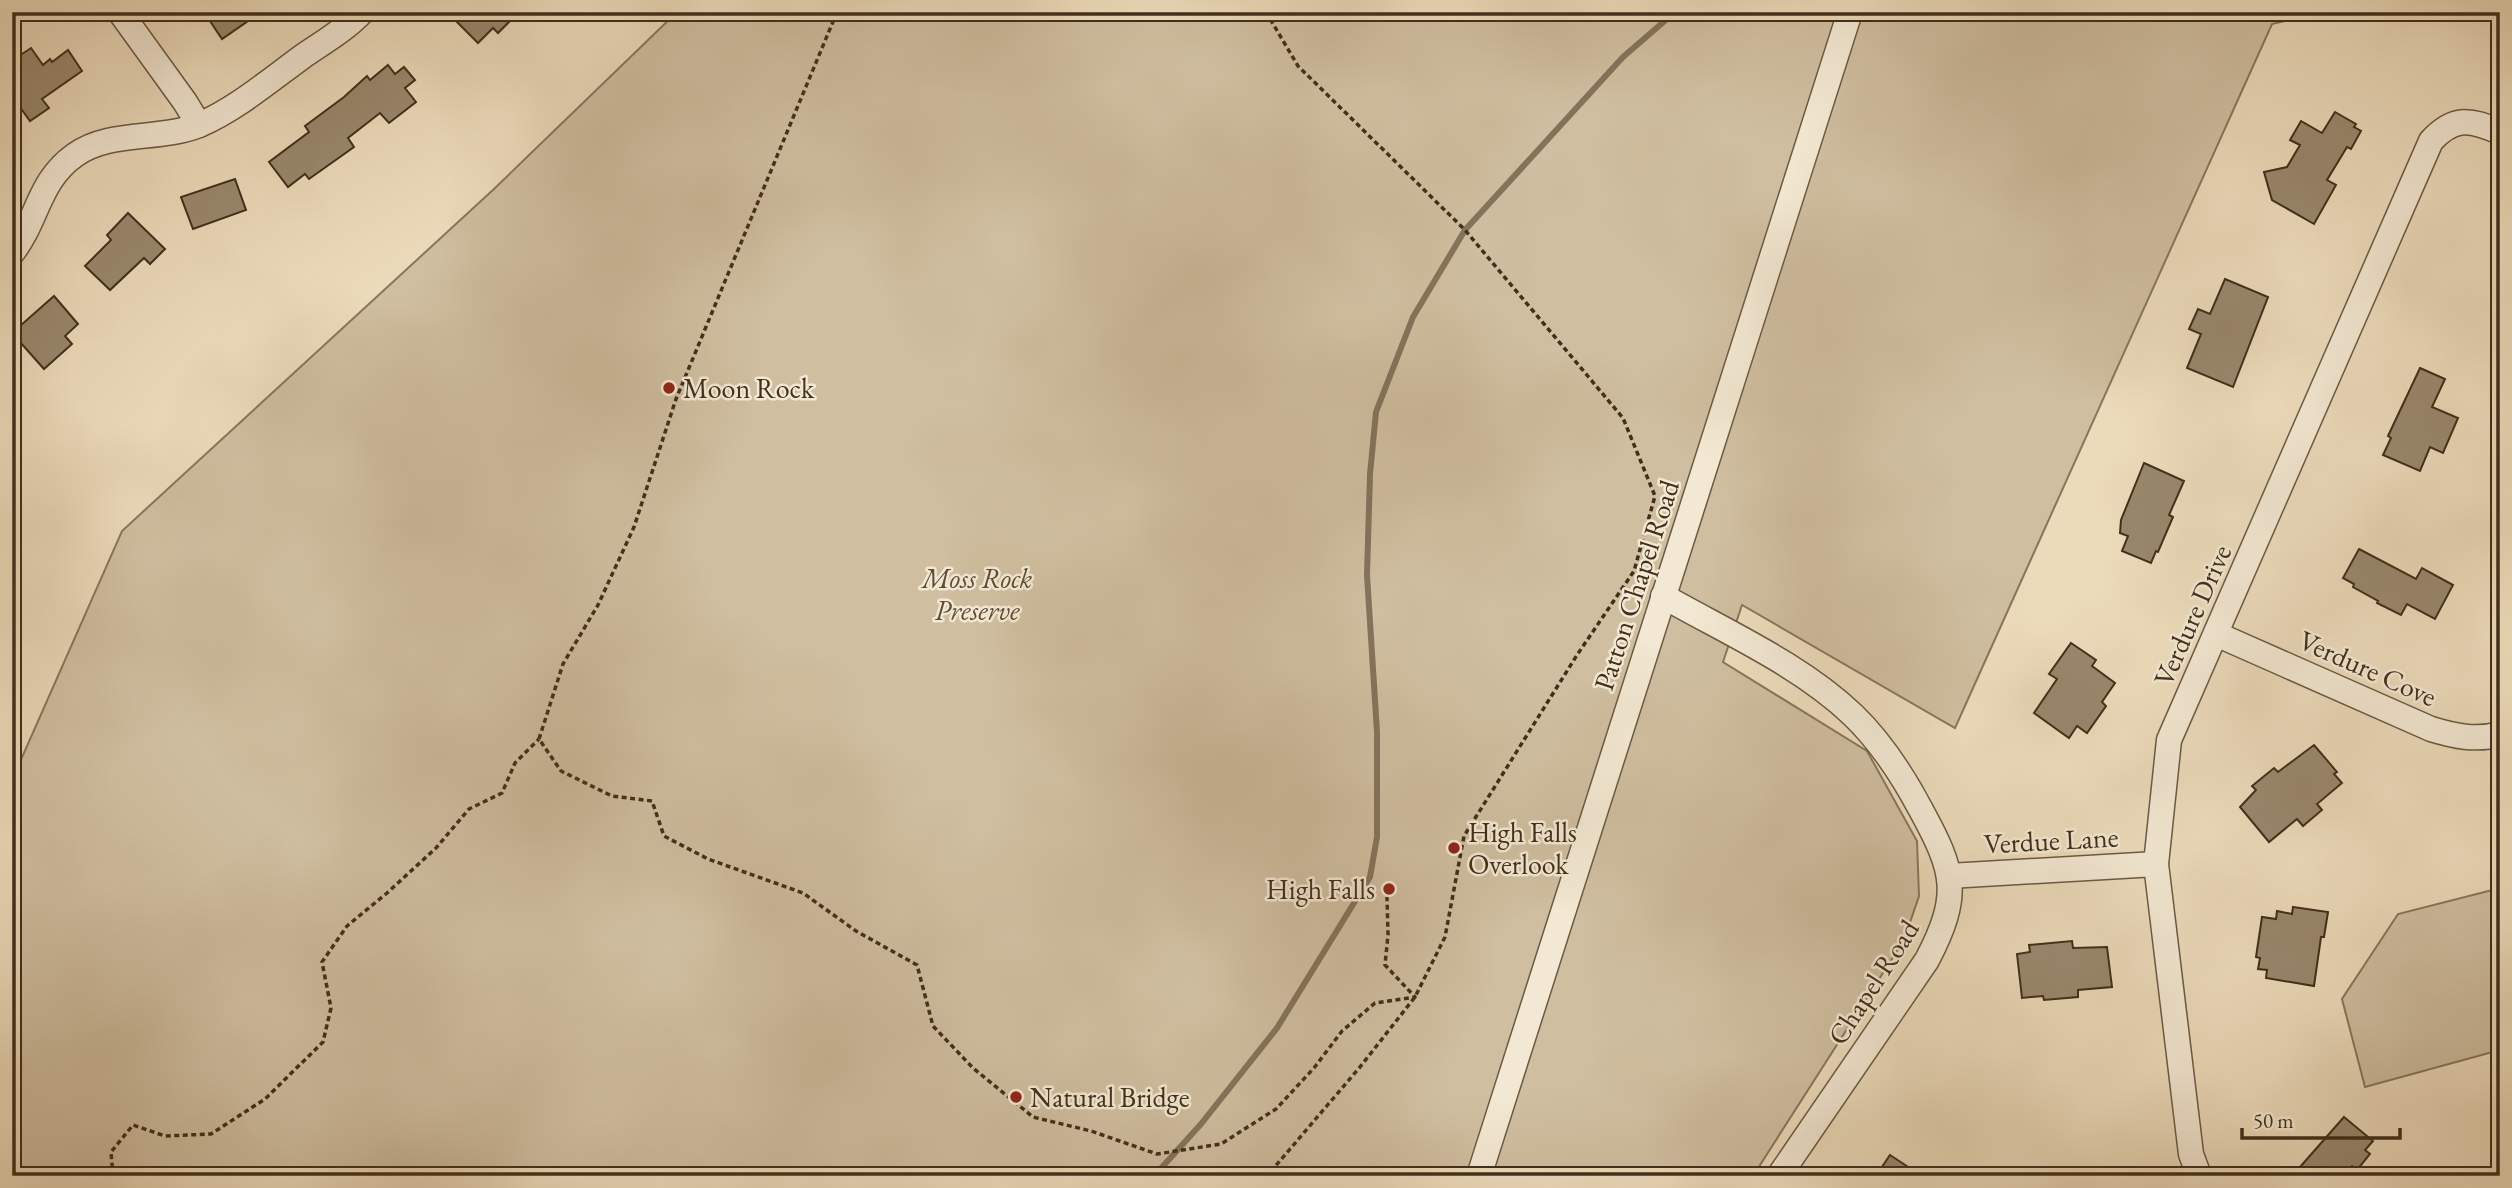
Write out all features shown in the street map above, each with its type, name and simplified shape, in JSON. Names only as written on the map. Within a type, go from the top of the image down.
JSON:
[{"type":"street","points":[[120,12],[199,125]]},
{"type":"street","points":[[12,253],[26,233],[48,181],[74,156],[90,145],[168,133],[199,125],[245,98],[362,12]]},
{"type":"street","name":"Patton Chapel Road","points":[[1479,1176],[1850,12]]},
{"type":"street","name":"Verdure Drive","points":[[2199,1176],[2191,1154],[2156,864],[2169,740],[2431,141],[2443,128],[2458,122],[2476,123],[2500,132]]},
{"type":"street","name":"Chapel Road","points":[[1663,596],[1790,668],[1852,715],[1884,750],[1910,789],[1937,839],[1949,876],[1951,902],[1942,932],[1927,960],[1779,1176]]},
{"type":"street","name":"Verdure Cove","points":[[2216,634],[2431,729],[2456,737],[2488,738],[2500,734]]},
{"type":"street","name":"Verdue Lane","points":[[1949,876],[2156,864]]},
{"type":"path","points":[[113,1176],[111,1152],[133,1125],[165,1136],[211,1134],[265,1099],[323,1042],[331,1008],[322,962],[347,926],[436,848],[468,809],[502,793],[515,763],[539,739],[563,664],[598,604],[634,527],[676,398],[837,12]]},
{"type":"path","points":[[1266,12],[1298,66],[1465,230],[1623,418],[1654,496],[1634,571],[1577,655],[1464,836],[1445,937],[1415,997],[1360,1067],[1267,1176]]},
{"type":"path","points":[[539,739],[561,771],[612,796],[652,801],[664,836],[708,859],[803,893],[856,931],[917,965],[933,1026],[973,1068],[1033,1117],[1091,1131],[1157,1154],[1221,1144],[1276,1110],[1314,1068],[1342,1031],[1375,1003],[1415,997]]},
{"type":"path","points":[[1387,897],[1388,935],[1385,965],[1415,997]]},
{"type":"green space","name":"Moss Rock Preserve","points":[[677,12],[2322,12],[2272,24],[1955,728],[1742,605],[1723,662],[1867,751],[1917,841],[1919,896],[1904,940],[1753,1176],[12,1176],[12,780],[122,531],[494,189]]},
{"type":"green space","points":[[2500,888],[2500,1050],[2365,1087],[2342,999],[2398,914]]},
{"type":"building","points":[[204,12],[261,12],[222,39]]},
{"type":"building","points":[[447,12],[519,12],[498,33],[493,28],[478,43]]},
{"type":"building","points":[[31,48],[43,65],[68,50],[82,71],[42,99],[49,108],[30,121],[12,96],[12,73],[19,68],[13,60]]},
{"type":"building","points":[[388,65],[395,74],[404,67],[415,80],[405,88],[416,102],[389,123],[380,113],[348,138],[354,147],[309,179],[305,174],[288,187],[269,162],[309,132],[305,126],[367,76],[370,80]]},
{"type":"building","points":[[2335,112],[2356,124],[2354,127],[2361,131],[2351,149],[2347,147],[2327,180],[2336,185],[2314,224],[2272,200],[2264,172],[2287,167],[2300,145],[2290,140],[2301,121],[2322,133]]},
{"type":"building","points":[[235,179],[246,210],[193,229],[181,197]]},
{"type":"building","points":[[128,213],[165,249],[150,264],[144,258],[110,290],[85,266],[111,240],[107,235]]},
{"type":"building","points":[[2225,279],[2268,297],[2233,387],[2187,368],[2201,334],[2189,329],[2198,309],[2210,314]]},
{"type":"building","points":[[54,296],[78,324],[65,336],[72,344],[44,369],[12,333]]},
{"type":"building","points":[[2420,368],[2445,379],[2432,407],[2458,418],[2443,453],[2430,447],[2420,471],[2383,455],[2391,438],[2388,436]]},
{"type":"building","points":[[2144,463],[2184,481],[2169,515],[2173,517],[2151,563],[2122,551],[2128,536],[2120,533],[2121,520]]},
{"type":"building","points":[[2359,549],[2416,579],[2422,568],[2453,585],[2435,619],[2407,604],[2401,615],[2377,603],[2378,601],[2343,578]]},
{"type":"building","points":[[2071,643],[2096,660],[2092,666],[2115,683],[2102,702],[2106,706],[2087,733],[2077,726],[2069,738],[2034,713],[2057,679],[2049,674]]},
{"type":"building","points":[[2314,745],[2337,772],[2334,774],[2342,783],[2317,804],[2322,810],[2303,826],[2297,819],[2269,842],[2240,807],[2256,790],[2252,786],[2274,768],[2278,772]]},
{"type":"building","points":[[2293,907],[2328,912],[2324,937],[2321,937],[2314,986],[2266,978],[2267,970],[2258,969],[2260,958],[2256,957],[2262,917],[2276,919],[2277,911],[2292,914]]},
{"type":"building","points":[[2072,941],[2073,948],[2107,947],[2112,987],[2078,990],[2078,997],[2044,1000],[2043,996],[2022,998],[2017,954],[2030,952],[2029,945]]},
{"type":"building","points":[[2344,1117],[2373,1141],[2365,1150],[2370,1154],[2357,1170],[2352,1166],[2343,1176],[2310,1176],[2300,1167]]},
{"type":"building","points":[[1890,1155],[1922,1176],[1876,1176]]},
{"type":"waterway","points":[[1154,1176],[1201,1124],[1277,1028],[1370,877],[1377,837],[1377,732],[1367,575],[1370,474],[1376,412],[1413,317],[1465,230],[1623,57],[1675,12]]},
{"type":"place","name":"Moon Rock","points":[[669,388]]},
{"type":"place","name":"High Falls Overlook","points":[[1454,848]]},
{"type":"place","name":"High Falls","points":[[1389,889]]},
{"type":"place","name":"Natural Bridge","points":[[1016,1097]]}]
